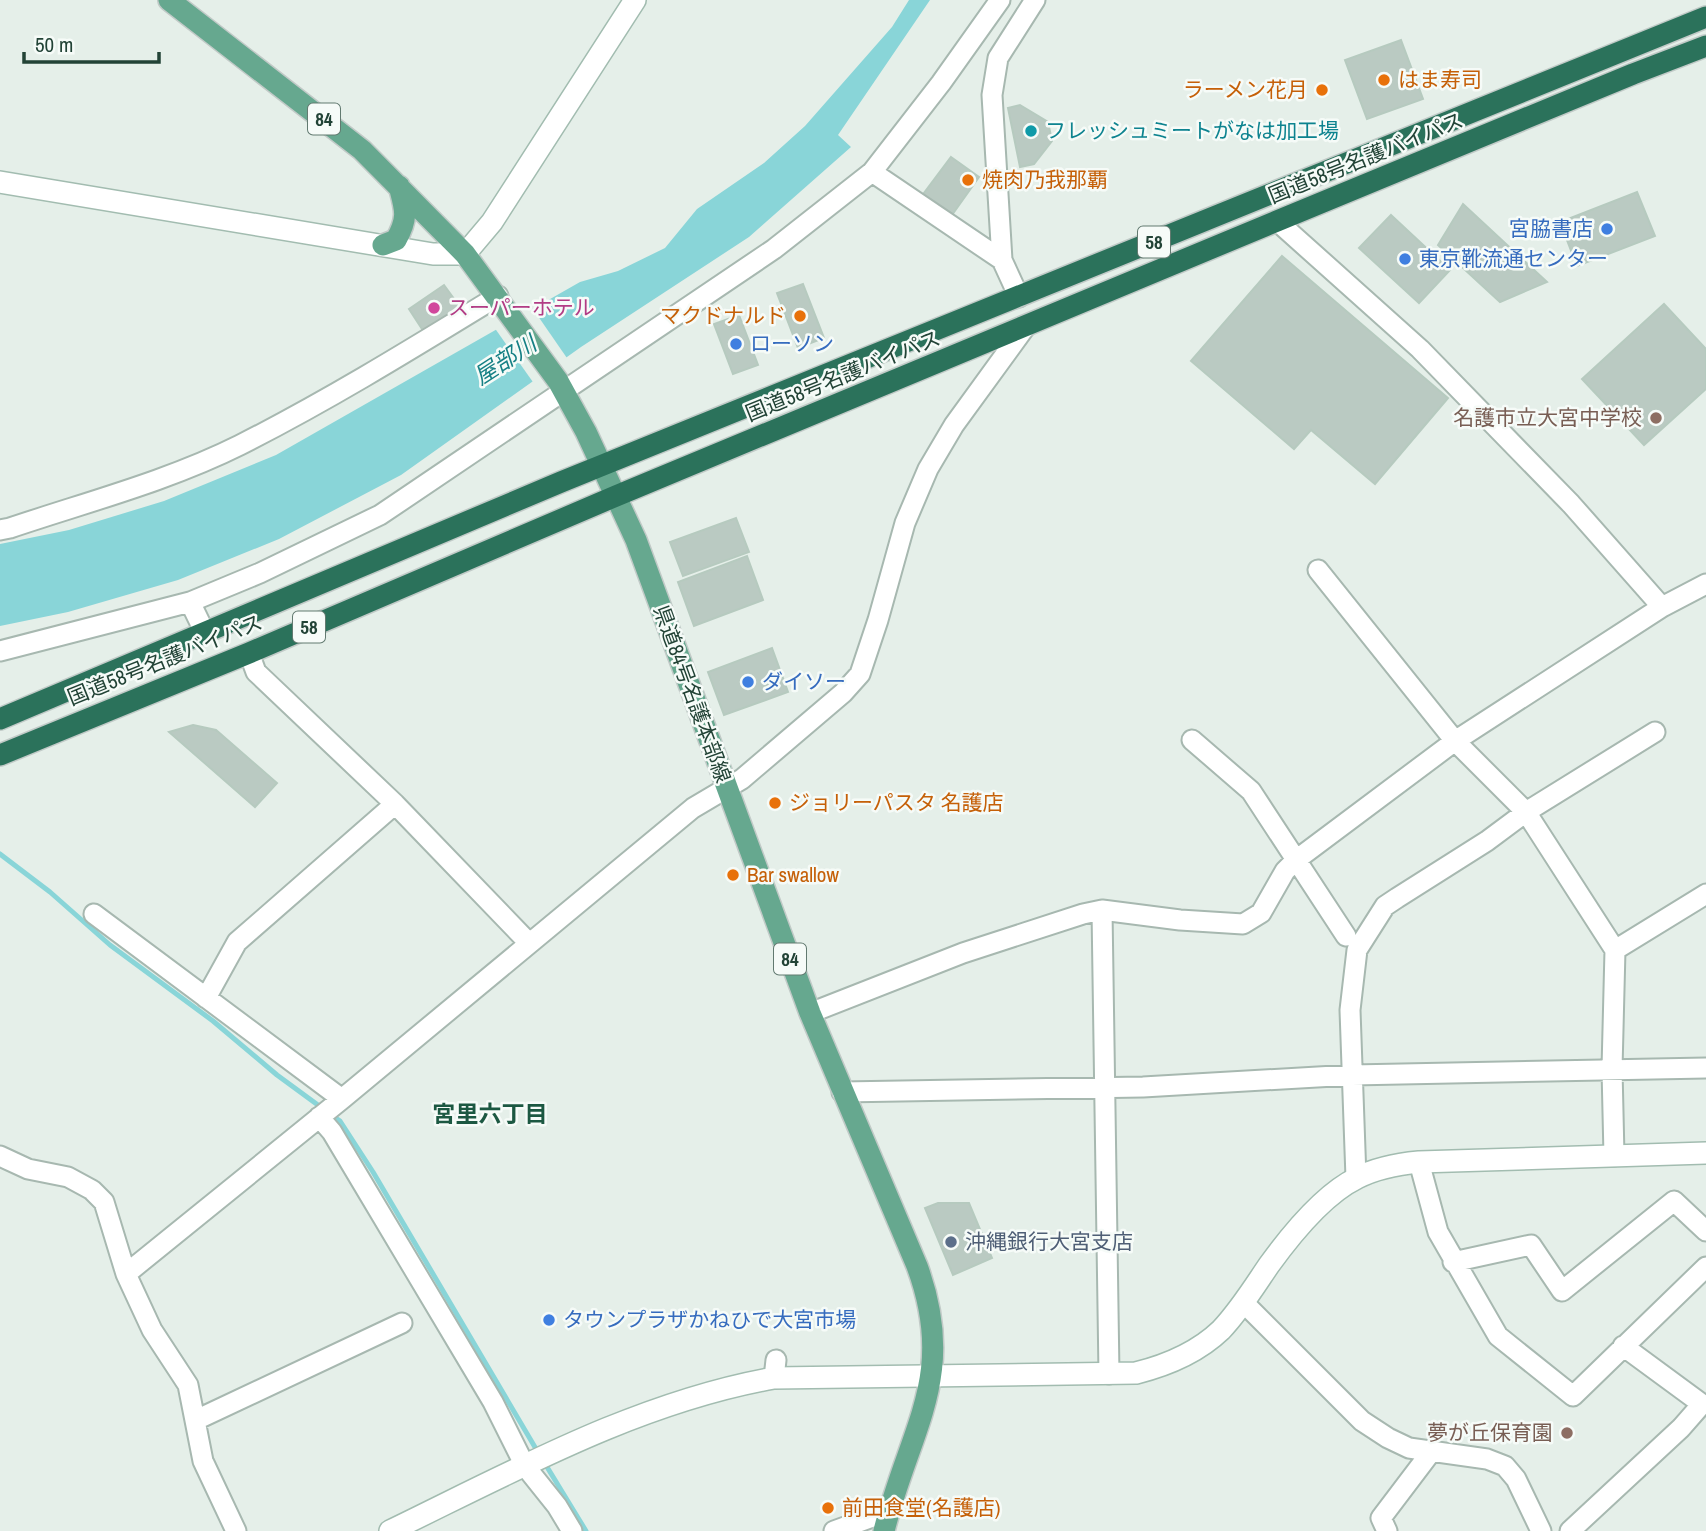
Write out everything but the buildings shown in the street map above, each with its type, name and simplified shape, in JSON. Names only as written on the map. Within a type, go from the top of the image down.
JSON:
[{"type":"highway","name":"国道58号名護バイパス","points":[[0,719],[602,466],[1706,18]]},
{"type":"highway","name":"国道58号名護バイパス","points":[[0,755],[1277,221],[1706,46]]},
{"type":"main road","name":"県道84号名護本部線","points":[[169,0],[362,150],[465,254],[561,386],[602,466],[636,540],[810,1013],[928,1297],[933,1332],[932,1376],[922,1417],[887,1521]]},
{"type":"main road","points":[[383,245],[396,240],[404,223],[406,215],[399,185]]},
{"type":"street","points":[[0,182],[433,254],[465,254],[492,222],[635,0]]},
{"type":"street","points":[[0,651],[190,602],[260,573],[380,515],[561,386],[774,249],[872,172],[941,83],[1000,0]]},
{"type":"street","points":[[1019,297],[1002,260],[992,95],[998,58],[1035,0]]},
{"type":"street","points":[[872,172],[1002,260]]},
{"type":"street","points":[[1277,221],[1420,349],[1571,504],[1662,607]]},
{"type":"street","points":[[0,530],[192,466],[239,445],[368,376],[500,299]]},
{"type":"street","points":[[126,1274],[693,808],[741,779],[844,693],[860,674],[905,523],[928,469],[954,425],[1026,326]]},
{"type":"street","points":[[1318,570],[1455,741],[1526,812],[1615,950],[1612,1069],[1614,1156]]},
{"type":"street","points":[[810,1013],[963,953],[1102,910],[1181,920],[1243,924],[1261,912],[1285,871],[1296,860],[1455,741],[1662,607],[1706,584]]},
{"type":"street","points":[[190,602],[205,633]]},
{"type":"street","points":[[249,653],[256,672],[395,804],[529,943]]},
{"type":"street","points":[[1356,1178],[1350,1010],[1357,950],[1370,927],[1391,902],[1487,841],[1526,812],[1655,732]]},
{"type":"street","points":[[1192,740],[1251,791],[1346,936]]},
{"type":"street","points":[[206,998],[237,942],[395,804]]},
{"type":"street","points":[[1615,950],[1706,894]]},
{"type":"street","points":[[1102,910],[1109,1374]]},
{"type":"street","points":[[93,914],[342,1099]]},
{"type":"street","points":[[842,1092],[1106,1087],[1352,1075],[1706,1068]]},
{"type":"street","points":[[318,1117],[332,1132],[493,1402],[536,1461],[572,1531]]},
{"type":"street","points":[[390,1531],[536,1461],[674,1403],[747,1383],[775,1369],[932,1376],[1109,1374],[1136,1373],[1180,1359],[1220,1331],[1244,1303],[1271,1263],[1322,1204],[1356,1178],[1399,1164],[1706,1153]]},
{"type":"street","points":[[0,1156],[28,1169],[68,1177],[92,1190],[104,1202],[126,1274],[152,1330],[188,1385],[203,1461],[236,1531]]},
{"type":"street","points":[[1419,1162],[1438,1232],[1498,1336],[1573,1396],[1706,1267]]},
{"type":"street","points":[[1453,1262],[1531,1245],[1562,1291],[1674,1201],[1706,1231]]},
{"type":"street","points":[[1244,1303],[1362,1421],[1409,1448],[1487,1459],[1505,1466],[1516,1479],[1541,1531]]},
{"type":"street","points":[[196,1420],[402,1323]]},
{"type":"street","points":[[1570,1531],[1681,1429],[1702,1404],[1623,1346]]},
{"type":"street","points":[[1387,1531],[1381,1518],[1431,1452]]},
{"type":"street","points":[[834,1531],[887,1521]]},
{"type":"water","name":"屋部川","points":[[909,0],[930,0],[838,135],[851,147],[749,237],[581,347],[401,475],[279,539],[178,580],[68,612],[0,626],[0,544],[69,530],[164,501],[276,455],[580,282],[618,271],[665,248],[697,209],[764,163],[805,126],[892,27]]},
{"type":"pier","points":[[531,306],[569,361],[535,385],[494,327]]},
{"type":"waterway","points":[[0,854],[50,892],[110,945],[213,1021],[277,1075],[322,1108]]},
{"type":"waterway","points":[[330,1114],[340,1121],[373,1172],[539,1454]]},
{"type":"waterway","points":[[544,1462],[586,1531]]},
{"type":"place","name":"はま寿司","points":[[1384,80]]},
{"type":"place","name":"ラーメン花月","points":[[1322,90]]},
{"type":"place","name":"フレッシュミートがなは加工場","points":[[1031,131]]},
{"type":"place","name":"焼肉乃我那覇","points":[[968,180]]},
{"type":"place","name":"宮脇書店","points":[[1607,229]]},
{"type":"place","name":"東京靴流通センター","points":[[1405,259]]},
{"type":"place","name":"スーパーホテル","points":[[434,308]]},
{"type":"place","name":"マクドナルド","points":[[800,316]]},
{"type":"place","name":"ローソン","points":[[736,344]]},
{"type":"place","name":"名護市立大宮中学校","points":[[1656,418]]},
{"type":"place","name":"ダイソー","points":[[748,682]]},
{"type":"place","name":"ジョリーパスタ 名護店","points":[[775,803]]},
{"type":"place","name":"Bar swallow","points":[[733,875]]},
{"type":"place","name":"沖縄銀行大宮支店","points":[[951,1242]]},
{"type":"place","name":"タウンプラザかねひで大宮市場","points":[[549,1320]]},
{"type":"place","name":"夢が丘保育園","points":[[1567,1433]]},
{"type":"place","name":"前田食堂(名護店)","points":[[828,1508]]},
{"type":"district","name":"宮里六丁目","points":[[490,1114]]}]
